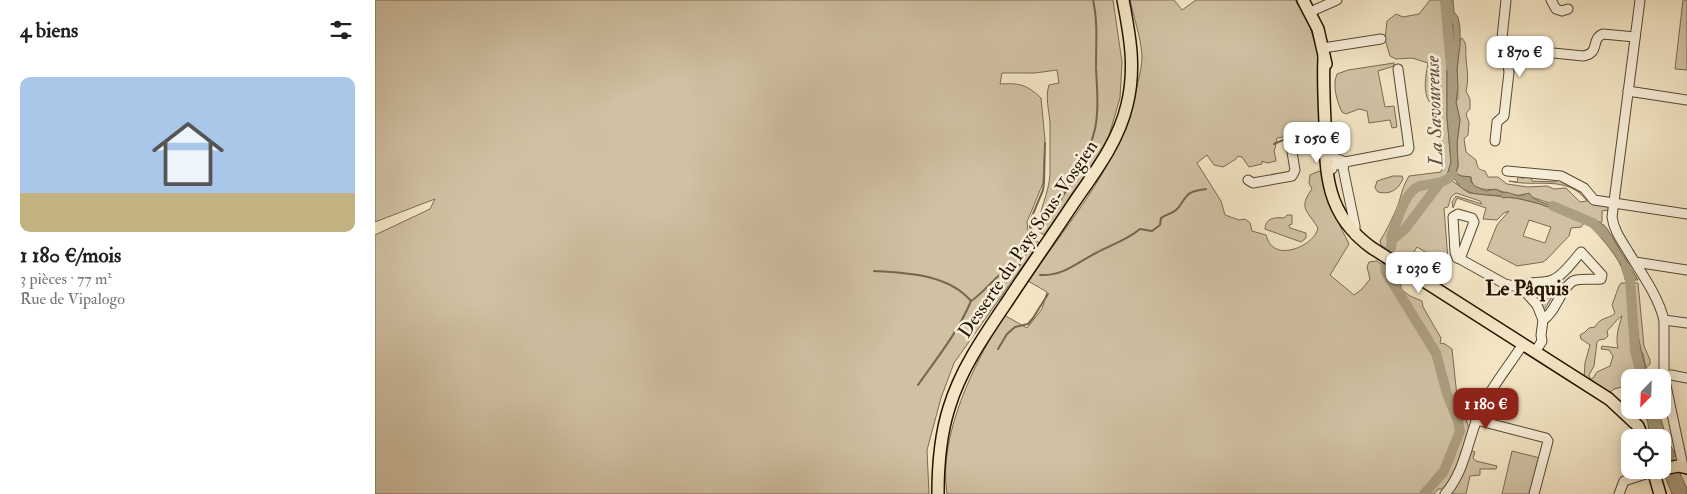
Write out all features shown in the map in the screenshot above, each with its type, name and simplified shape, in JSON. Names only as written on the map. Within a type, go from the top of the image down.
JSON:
[{"type":"main road","name":"Desserte du Pays Sous-Vosgien","points":[[938,494],[939,454],[943,429],[961,376],[985,334],[1102,161],[1119,130],[1127,104],[1132,72],[1130,37],[1123,0]]},
{"type":"main road","points":[[1303,0],[1317,29],[1329,73],[1331,94],[1330,154],[1325,159],[1327,178],[1338,210],[1347,226],[1355,235],[1378,252],[1609,399],[1639,429]]},
{"type":"main road","points":[[1324,53],[1333,196]]},
{"type":"main road","points":[[1632,422],[1635,429]]},
{"type":"main road","points":[[1655,479],[1655,494]]},
{"type":"main road","points":[[1657,479],[1660,494]]},
{"type":"street","points":[[1310,12],[1337,0]]},
{"type":"street","points":[[1551,0],[1556,9],[1562,11],[1569,9]]},
{"type":"street","points":[[1640,0],[1612,217],[1613,225],[1657,300],[1664,320],[1664,369]]},
{"type":"street","points":[[1495,142],[1497,122],[1504,116],[1508,78],[1502,38],[1506,5]]},
{"type":"street","points":[[1505,48],[1583,56],[1593,52],[1597,37],[1600,35],[1635,37]]},
{"type":"street","points":[[1324,53],[1381,39]]},
{"type":"street","points":[[1248,180],[1253,183],[1292,176],[1295,170],[1291,146],[1297,141],[1309,137],[1330,154],[1345,162],[1408,150],[1397,69]]},
{"type":"street","points":[[1628,91],[1687,100]]},
{"type":"street","points":[[1345,162],[1343,168],[1349,190],[1355,235]]},
{"type":"street","points":[[1507,171],[1557,175],[1584,188],[1592,199],[1687,214]]},
{"type":"street","points":[[1522,288],[1525,285],[1552,281],[1581,252],[1602,275],[1601,280],[1575,280],[1568,286],[1548,317],[1543,320]]},
{"type":"street","points":[[1460,258],[1505,284],[1522,288],[1537,304],[1543,320],[1542,341],[1535,352]]},
{"type":"street","points":[[1635,262],[1687,270]]},
{"type":"street","points":[[1558,276],[1568,286]]},
{"type":"street","points":[[1664,320],[1687,323]]},
{"type":"street","points":[[1445,494],[1460,470],[1477,420],[1488,398],[1523,344]]},
{"type":"street","points":[[1671,375],[1687,378]]},
{"type":"street","points":[[1671,410],[1683,467]]},
{"type":"street","points":[[1477,420],[1546,438],[1548,441],[1534,494]]},
{"type":"street","points":[[1619,494],[1624,481],[1630,479]]},
{"type":"shaded area","points":[[375,0],[1113,0],[1122,62],[1120,98],[1108,139],[1092,166],[1044,235],[1038,231],[1038,224],[1048,189],[1050,174],[1050,123],[1047,94],[1049,85],[1059,83],[1057,70],[1035,73],[1002,73],[1000,84],[1022,85],[1041,98],[1045,140],[1043,183],[1027,222],[1028,231],[1039,243],[954,363],[941,398],[927,450],[929,494],[375,494],[375,235],[430,209],[435,199],[375,222]]},
{"type":"shaded area","points":[[1130,0],[1174,0],[1182,10],[1196,0],[1295,0],[1308,21],[1319,56],[1319,130],[1289,143],[1283,137],[1277,138],[1274,150],[1276,161],[1267,163],[1262,161],[1262,164],[1249,167],[1242,157],[1238,156],[1223,167],[1214,165],[1207,155],[1197,163],[1221,201],[1225,215],[1239,220],[1245,219],[1250,223],[1252,231],[1266,235],[1271,245],[1277,249],[1284,250],[1298,248],[1316,234],[1318,228],[1306,209],[1305,201],[1312,189],[1309,183],[1310,175],[1319,171],[1322,173],[1333,212],[1349,244],[1330,275],[1354,295],[1370,279],[1367,267],[1369,262],[1377,261],[1382,265],[1383,273],[1388,280],[1392,277],[1390,265],[1397,272],[1402,290],[1422,301],[1423,307],[1441,338],[1440,343],[1452,349],[1457,396],[1468,425],[1469,434],[1464,449],[1461,451],[1458,466],[1455,468],[1455,473],[1444,489],[1438,489],[1434,494],[947,494],[946,471],[953,424],[970,378],[981,355],[1004,315],[1027,328],[1042,309],[1047,292],[1028,281],[1094,187],[1109,162],[1131,110],[1142,56]]},
{"type":"shaded area","points":[[1430,0],[1443,0],[1443,7],[1453,24],[1453,47],[1447,58],[1447,118],[1451,162],[1446,179],[1449,182],[1451,180],[1469,193],[1516,198],[1556,210],[1565,210],[1524,194],[1513,195],[1497,190],[1477,188],[1474,186],[1471,177],[1461,176],[1456,173],[1460,120],[1456,102],[1458,98],[1457,69],[1460,39],[1462,38],[1466,48],[1468,78],[1466,91],[1470,99],[1470,109],[1466,114],[1469,123],[1468,135],[1464,139],[1466,152],[1476,160],[1479,169],[1485,171],[1488,177],[1498,177],[1507,184],[1528,187],[1547,186],[1554,189],[1566,188],[1580,202],[1587,201],[1570,187],[1551,183],[1520,183],[1509,181],[1517,182],[1519,174],[1521,174],[1521,178],[1524,178],[1525,174],[1531,175],[1532,181],[1556,182],[1557,177],[1610,205],[1609,210],[1602,211],[1602,222],[1591,226],[1585,222],[1581,227],[1571,228],[1569,236],[1543,262],[1517,266],[1487,250],[1497,225],[1509,211],[1497,220],[1483,219],[1486,208],[1457,198],[1453,208],[1452,202],[1456,196],[1482,204],[1480,201],[1456,193],[1451,197],[1448,207],[1444,208],[1448,260],[1445,264],[1417,247],[1407,263],[1381,245],[1380,241],[1394,214],[1403,187],[1409,176],[1441,172],[1442,170],[1437,125],[1440,120],[1426,94],[1425,88],[1428,63],[1412,58],[1396,59],[1390,56],[1385,39],[1387,21],[1396,14],[1403,17],[1419,14]],"holes":[[[1529,220],[1551,227],[1545,243],[1523,236]]]},
{"type":"shaded area","points":[[1443,0],[1453,0],[1454,12],[1458,17],[1460,28],[1456,102],[1460,120],[1456,173],[1461,176],[1471,177],[1471,182],[1475,186],[1486,191],[1496,189],[1503,193],[1506,192],[1519,196],[1529,193],[1540,202],[1565,210],[1563,213],[1558,213],[1541,204],[1469,192],[1463,189],[1455,179],[1449,182],[1446,179],[1451,162],[1447,118],[1447,58],[1453,47],[1453,24],[1443,19]]},
{"type":"shaded area","points":[[1683,0],[1687,0],[1687,70],[1675,69]]},
{"type":"shaded area","points":[[1394,63],[1394,66],[1378,71],[1385,107],[1394,106],[1397,127],[1392,128],[1390,120],[1369,123],[1367,111],[1359,109],[1346,114],[1342,112],[1335,88],[1337,74],[1348,70]]},
{"type":"shaded area","points":[[1393,176],[1402,176],[1403,179],[1399,186],[1390,192],[1378,192],[1375,188],[1377,181]]},
{"type":"shaded area","points":[[1287,215],[1292,215],[1290,228],[1306,233],[1306,238],[1301,242],[1265,229],[1265,225],[1269,220],[1284,218]]},
{"type":"shaded area","points":[[1598,222],[1608,230],[1638,280],[1625,280],[1617,258],[1591,226]]},
{"type":"shaded area","points":[[1559,280],[1565,285],[1563,288],[1559,286],[1544,310],[1548,312],[1545,314],[1540,304],[1544,301],[1536,291],[1533,295],[1529,288],[1533,286],[1534,291],[1552,288],[1559,285],[1557,281]]},
{"type":"shaded area","points":[[1621,283],[1629,283],[1627,291],[1633,294],[1632,283],[1638,283],[1644,346],[1650,364],[1646,368],[1643,354],[1639,348],[1637,322],[1633,341],[1635,349],[1641,358],[1638,369],[1621,369],[1621,387],[1609,393],[1584,378],[1585,363],[1590,345],[1581,339],[1580,335],[1615,313],[1612,305]],"holes":[[[1622,316],[1617,336],[1618,348],[1602,346],[1601,349],[1609,350],[1613,356],[1610,366],[1597,372],[1590,379],[1589,375],[1594,366],[1597,342],[1608,336],[1607,331]]]},
{"type":"shaded area","points":[[1637,322],[1646,369],[1638,368],[1641,358],[1634,348],[1631,323]]},
{"type":"shaded area","points":[[1646,419],[1661,419],[1664,429],[1648,429]]},
{"type":"shaded area","points":[[1671,447],[1676,456],[1671,458]]},
{"type":"shaded area","points":[[1470,450],[1475,452],[1473,458],[1476,461],[1497,466],[1496,469],[1480,469],[1480,475],[1470,476],[1466,494],[1449,494]]},
{"type":"shaded area","points":[[1512,451],[1540,458],[1531,494],[1502,494]]},
{"type":"shaded area","points":[[1679,471],[1687,489],[1687,494],[1672,494],[1666,479],[1671,479],[1671,473]]},
{"type":"waterway","points":[[1093,0],[1096,25],[1096,66]]},
{"type":"waterway","name":"La Savoureuse","points":[[1445,0],[1451,67]]},
{"type":"waterway","points":[[1041,231],[1072,182],[1091,142],[1097,114],[1096,68]]},
{"type":"waterway","points":[[1307,130],[1315,128]]},
{"type":"waterway","points":[[1274,144],[1304,131]]},
{"type":"waterway","points":[[1019,264],[1037,238],[1030,227],[1030,221],[1043,190],[1045,143]]},
{"type":"waterway","points":[[1424,494],[1444,471],[1460,431],[1447,394],[1436,353],[1386,272],[1385,267],[1391,246],[1391,237],[1405,201],[1410,194],[1420,186],[1441,182],[1453,175]]},
{"type":"waterway","points":[[1392,240],[1405,229],[1439,184]]},
{"type":"waterway","points":[[1040,275],[1063,271],[1140,229],[1152,231],[1160,225],[1161,218],[1176,210],[1190,193],[1206,189]]},
{"type":"waterway","name":"La Savoureuse","points":[[1553,206],[1593,223],[1603,233]]},
{"type":"waterway","points":[[918,385],[954,334],[971,301],[1001,273],[1020,265]]},
{"type":"waterway","name":"La Savoureuse","points":[[1626,268],[1630,279],[1635,351],[1640,369]]},
{"type":"waterway","points":[[874,271],[913,274],[939,280],[962,292],[971,301]]},
{"type":"waterway","points":[[998,349],[1007,334],[1015,327],[1028,324],[1048,294]]},
{"type":"waterway","name":"La Savoureuse","points":[[1671,464],[1681,494]]},
{"type":"district","name":"Le Pâquis","points":[[1527,288]]}]
